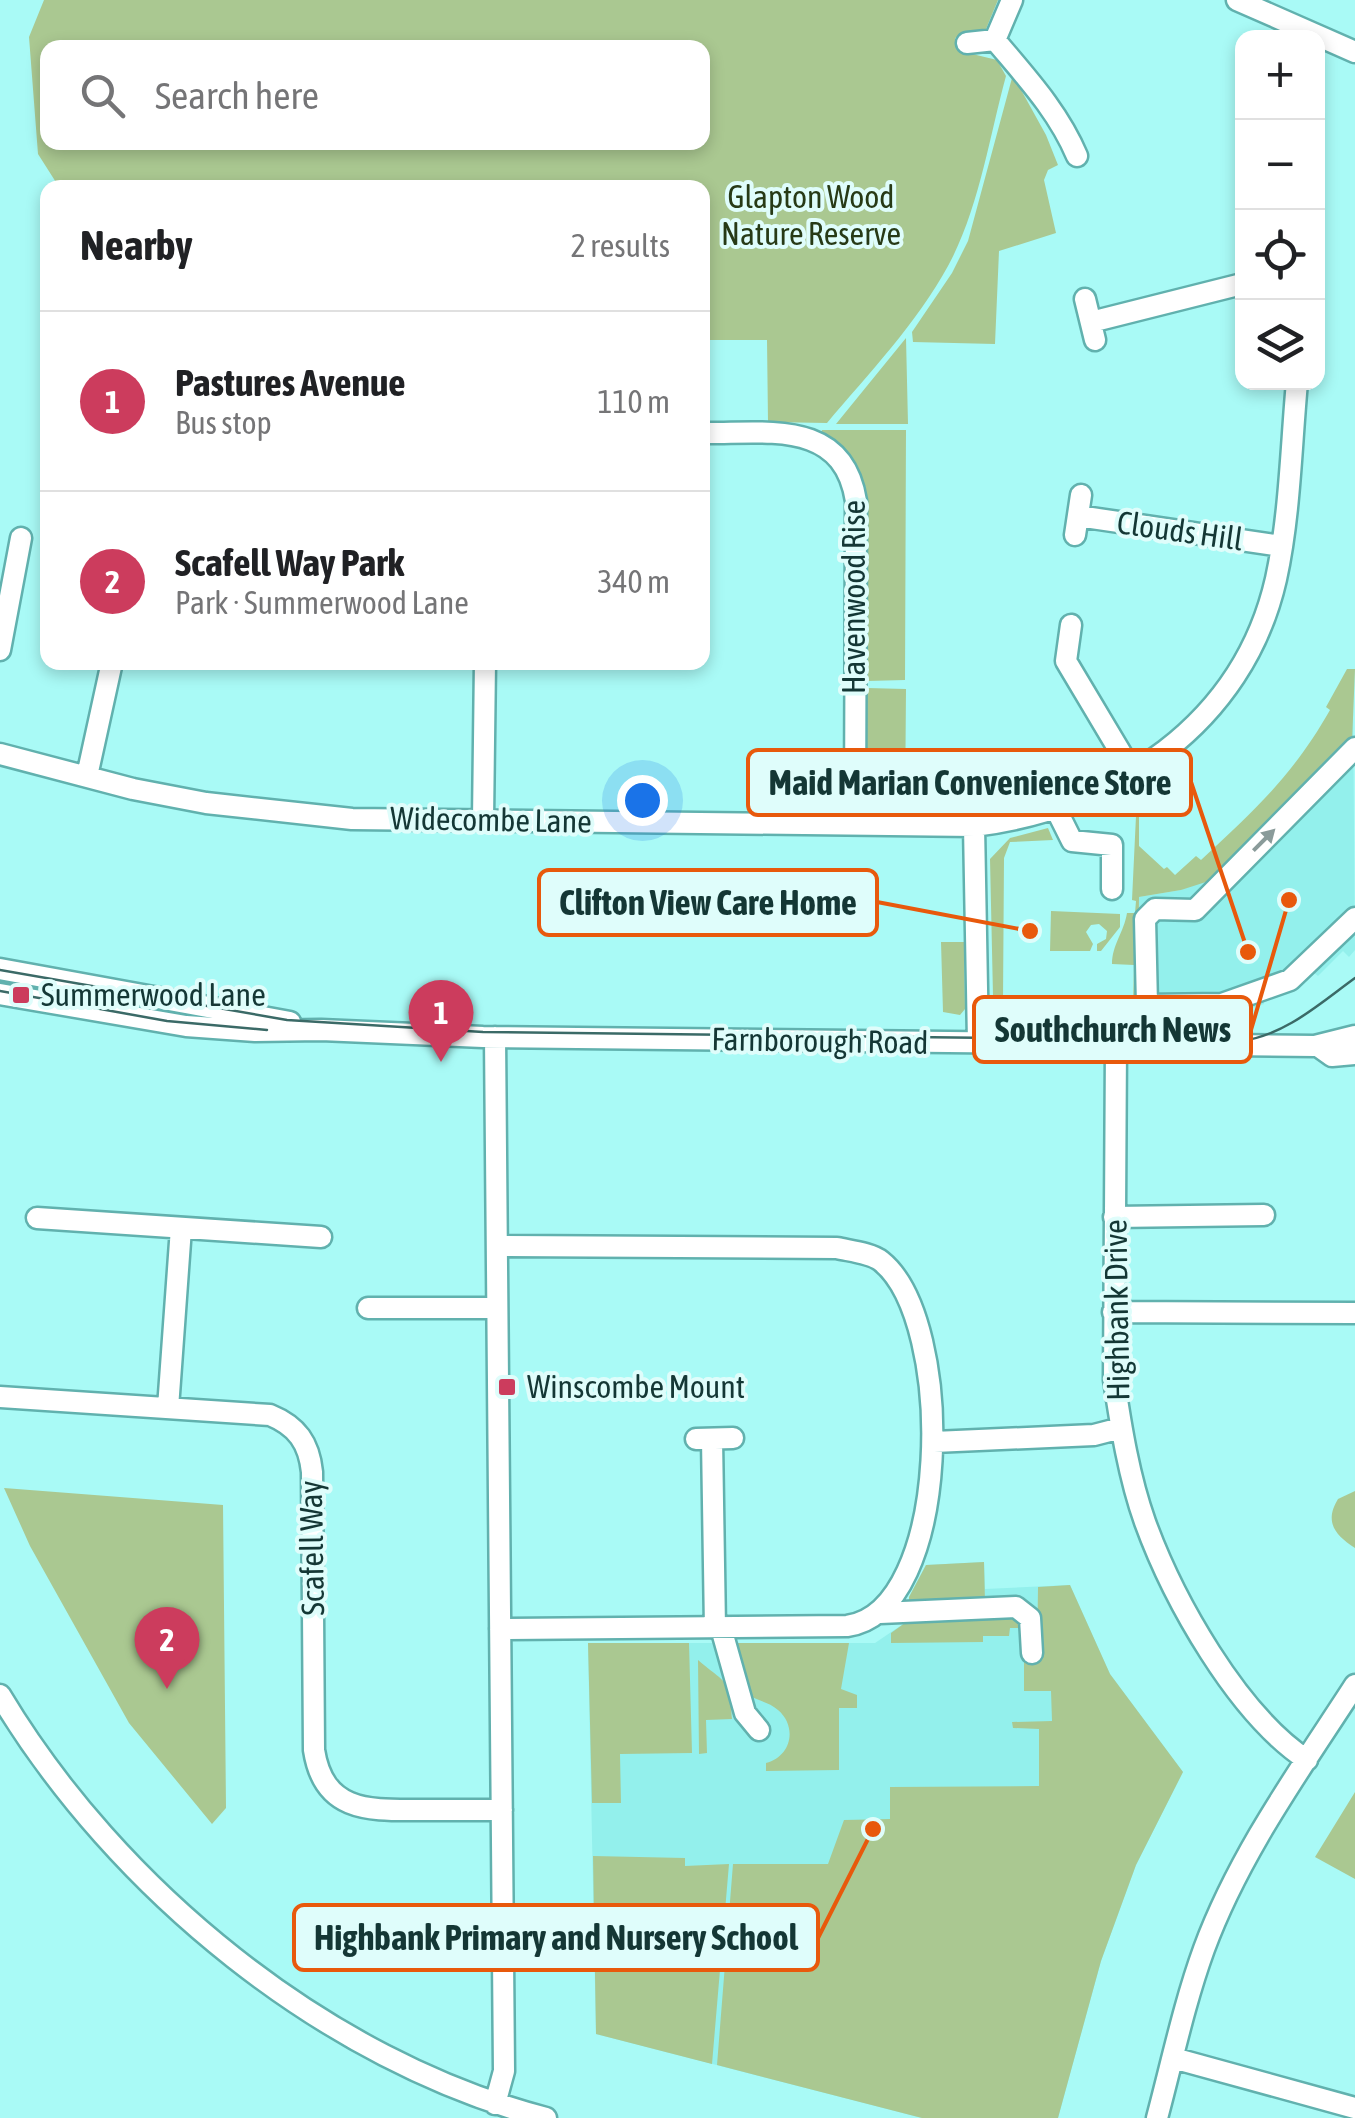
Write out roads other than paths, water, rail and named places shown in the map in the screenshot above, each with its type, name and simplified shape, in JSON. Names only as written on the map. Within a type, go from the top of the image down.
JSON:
[{"type":"street","points":[[994,40],[1012,0]]},
{"type":"street","points":[[1237,0],[1298,30]]},
{"type":"street","points":[[967,42],[994,40]]},
{"type":"street","points":[[994,40],[1046,99],[1077,156]]},
{"type":"street","points":[[1325,41],[1355,52]]},
{"type":"street","points":[[1085,300],[1093,331],[1235,286]]},
{"type":"street","name":"Widecombe Lane","points":[[0,754],[188,799],[352,819],[974,826],[1014,821],[1096,794],[1134,774],[1199,721],[1238,670],[1264,616],[1282,546],[1296,390]]},
{"type":"street","name":"Havenwood Rise","points":[[710,433],[806,437],[837,456],[853,483],[855,824]]},
{"type":"street","name":"Clouds Hill","points":[[1078,516],[1282,546]]},
{"type":"street","points":[[0,650],[7,572],[22,538]]},
{"type":"street","points":[[1071,625],[1066,661],[1134,774]]},
{"type":"street","points":[[86,776],[110,670]]},
{"type":"street","points":[[484,820],[485,670]]},
{"type":"street","points":[[1147,1044],[1146,919],[1155,909],[1194,910],[1355,748]]},
{"type":"street","points":[[1056,809],[1072,841],[1112,845],[1112,890]]},
{"type":"street","points":[[974,826],[978,1042]]},
{"type":"street","points":[[1147,1005],[1222,1004],[1290,980],[1355,918]]},
{"type":"street","name":"Farnborough Road","points":[[0,969],[322,1030]]},
{"type":"street","name":"Farnborough Road","points":[[0,994],[186,1026],[254,1031],[495,1038],[1318,1046],[1355,1036]]},
{"type":"street","points":[[495,1038],[504,2070],[495,2104]]},
{"type":"street","name":"Highbank Drive","points":[[1116,1044],[1114,1380],[1144,1520],[1206,1646],[1280,1742],[1307,1760]]},
{"type":"street","name":"Farnborough Road","points":[[1318,1046],[1332,1056],[1355,1054]]},
{"type":"street","points":[[1114,1217],[1264,1215]]},
{"type":"street","points":[[38,1218],[321,1238]]},
{"type":"street","points":[[168,1408],[181,1228]]},
{"type":"street","points":[[497,1246],[837,1248],[880,1260],[903,1290],[920,1332],[932,1387],[934,1442],[916,1544],[892,1599],[866,1622],[847,1626],[500,1629]]},
{"type":"street","points":[[368,1308],[498,1308]]},
{"type":"street","points":[[1113,1312],[1355,1313]]},
{"type":"street","name":"Scafell Way","points":[[0,1397],[270,1415],[290,1424],[306,1446],[312,1472],[314,1750],[324,1781],[344,1801],[370,1810],[502,1810]]},
{"type":"street","points":[[934,1442],[1094,1435],[1122,1428]]},
{"type":"street","points":[[714,1439],[718,1628],[745,1713],[759,1730]]},
{"type":"street","points":[[880,1613],[1016,1607],[1030,1618],[1032,1653]]},
{"type":"street","points":[[1157,2118],[1204,1947],[1226,1898],[1250,1850],[1355,1685]]},
{"type":"street","points":[[0,1695],[67,1792],[121,1855],[206,1935],[343,2032],[431,2077],[495,2104],[546,2118]]},
{"type":"street","points":[[1173,2058],[1355,2108]]},
{"type":"tram line","points":[[0,970],[287,1020],[483,1032],[1242,1041],[1288,1025],[1355,978]]},
{"type":"tram line","points":[[0,991],[167,1021],[267,1030]]},
{"type":"place","name":"Southchurch News","points":[[1289,900]]},
{"type":"place","name":"Clifton View Care Home","points":[[1030,931]]},
{"type":"place","name":"Maid Marian Convenience Store","points":[[1248,952]]},
{"type":"place","name":"Summerwood Lane","points":[[21,995]]},
{"type":"place","name":"Pastures Avenue","points":[[441,1062]]},
{"type":"place","name":"Winscombe Mount","points":[[507,1387]]},
{"type":"place","name":"Scafell Way Park","points":[[167,1689]]},
{"type":"place","name":"Highbank Primary and Nursery School","points":[[873,1829]]},
{"type":"park label","name":"Glapton Wood Nature Reserve","points":[[811,216]]}]
